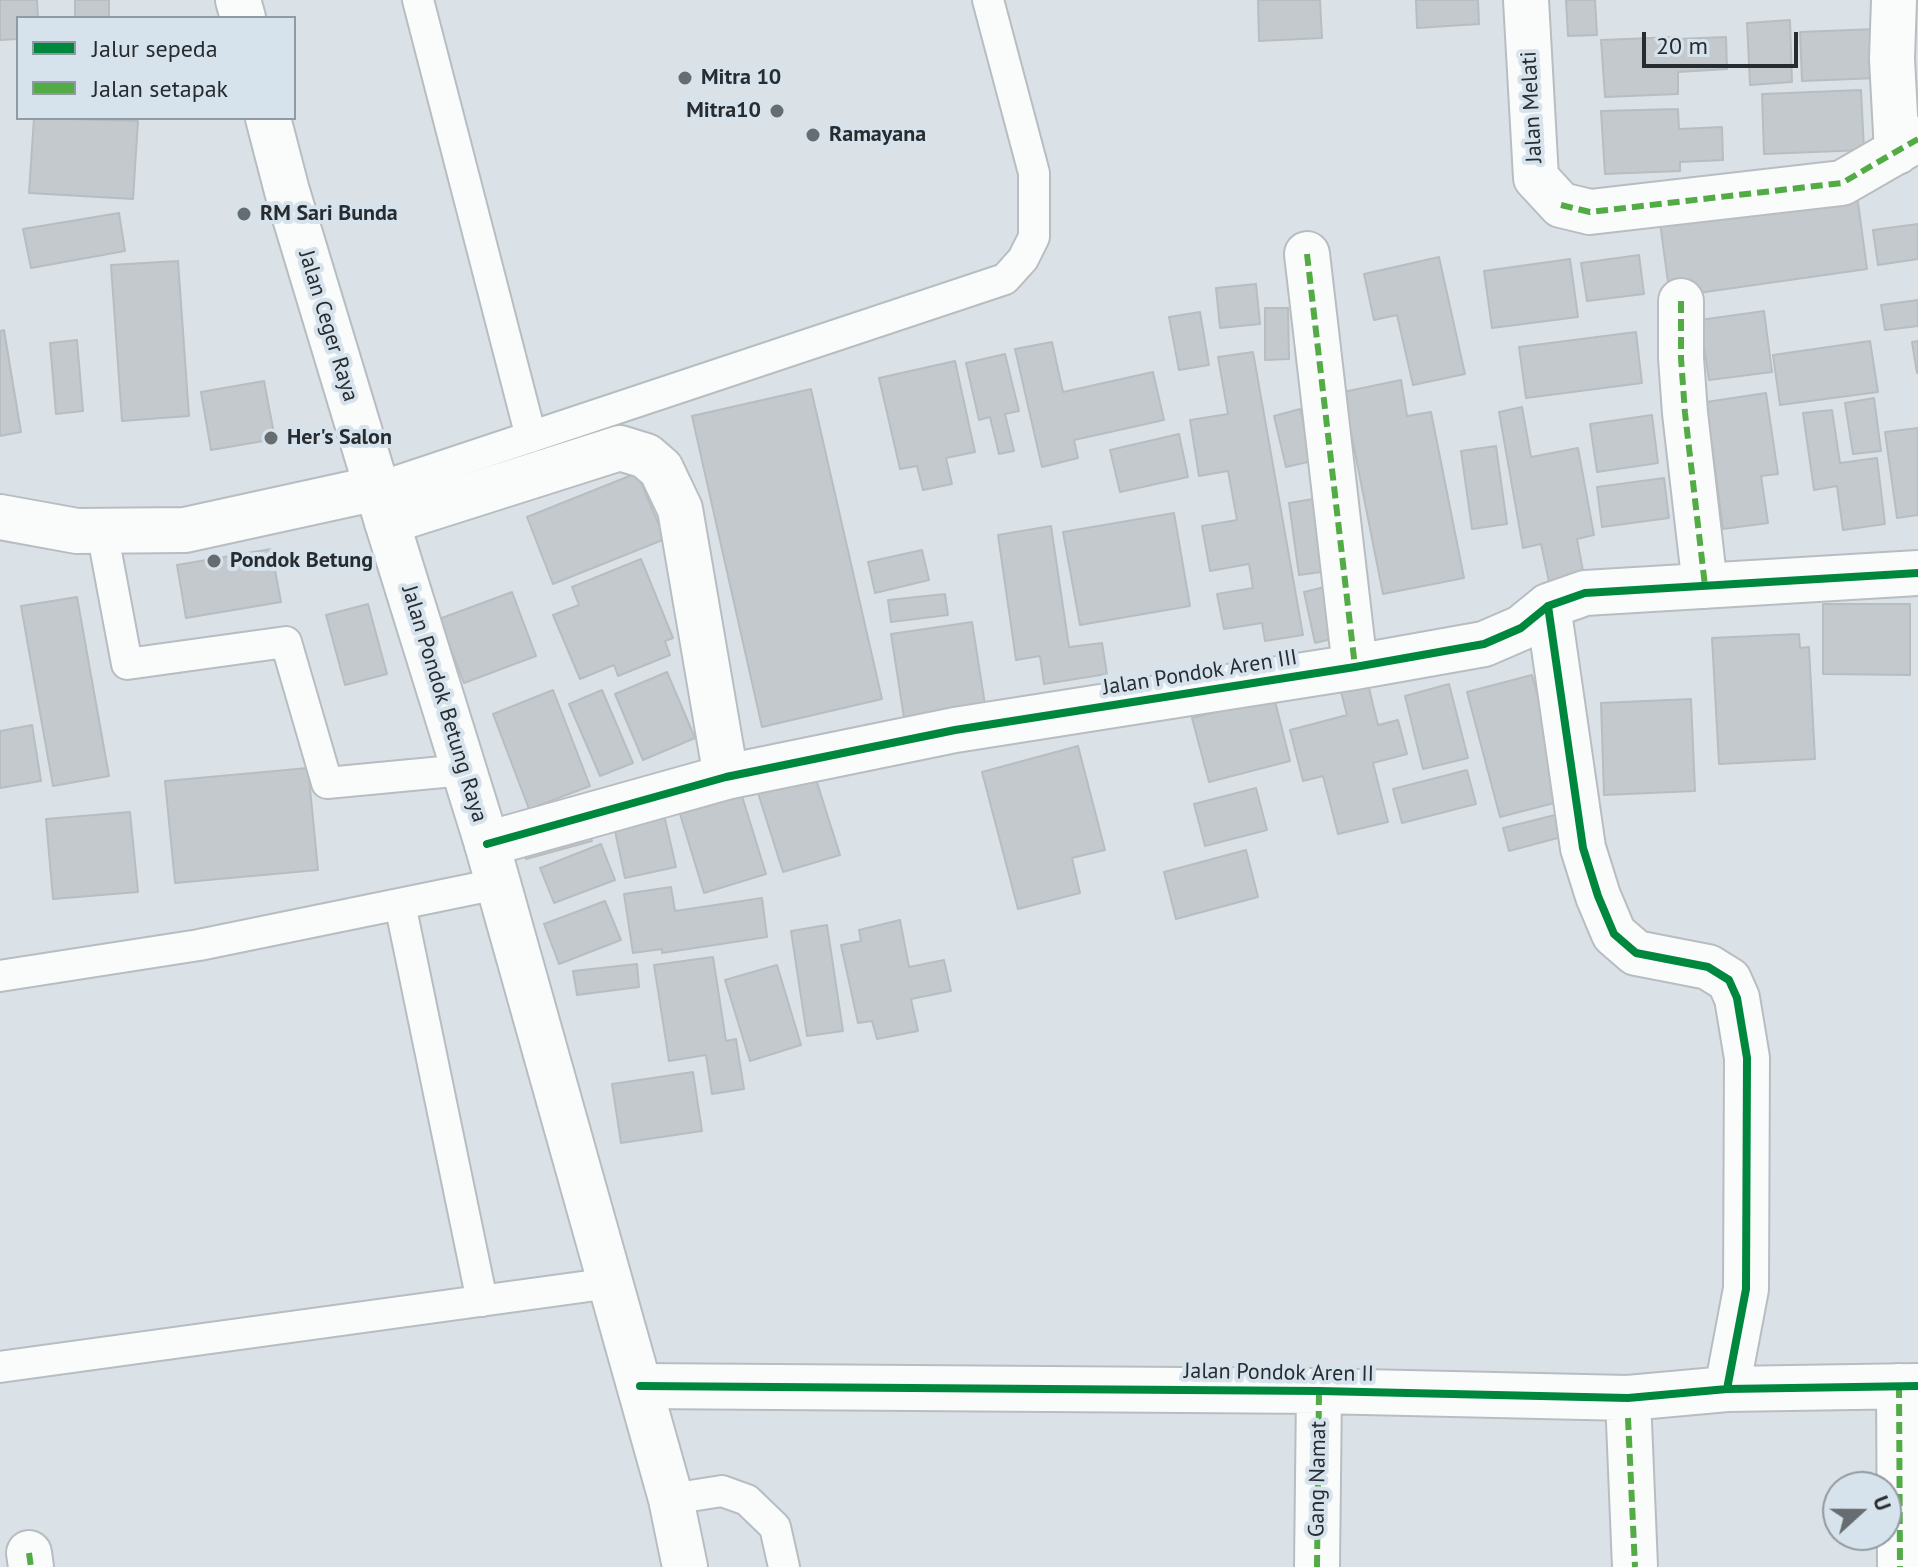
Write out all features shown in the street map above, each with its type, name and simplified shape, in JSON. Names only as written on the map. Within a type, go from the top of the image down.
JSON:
[{"type":"street","name":"Jalan Melati","points":[[1526,0],[1536,178],[1561,205],[1590,212],[1842,183],[1908,146]]},
{"type":"street","points":[[1894,0],[1892,59],[1908,146]]},
{"type":"street","name":"Jalan Ceger Raya","points":[[269,120],[382,505]]},
{"type":"street","points":[[1307,254],[1355,667]]},
{"type":"street","points":[[1681,301],[1684,400],[1705,586]]},
{"type":"street","points":[[0,517],[77,531],[185,530],[382,505],[620,448],[646,456],[661,469],[680,509],[726,777]]},
{"type":"street","name":"Jalan Pondok Betung Raya","points":[[382,505],[492,864],[640,1386],[671,1499],[685,1567]]},
{"type":"street","name":"Jalan Pondok Aren III","points":[[492,864],[726,777],[955,730],[1484,644],[1521,628],[1548,606],[1585,593],[1918,573]]},
{"type":"street","points":[[1548,606],[1583,848],[1614,934],[1636,953],[1708,967],[1729,980],[1737,998],[1747,1058],[1746,1289],[1727,1389]]},
{"type":"street","name":"Jalan Pondok Aren II","points":[[640,1386],[1319,1391],[1628,1398],[1727,1389],[1908,1386]]},
{"type":"street","points":[[1900,1567],[1908,1386]]},
{"type":"street","name":"Gang Namat","points":[[1317,1567],[1319,1391]]},
{"type":"street","points":[[1628,1398],[1635,1567]]},
{"type":"lane","points":[[418,0],[531,437]]},
{"type":"lane","points":[[382,505],[531,437],[1005,279],[1023,259],[1034,237],[1034,173],[988,0]]},
{"type":"lane","points":[[102,531],[127,664],[286,642],[327,783],[464,770]]},
{"type":"lane","points":[[0,976],[199,945],[400,904],[492,864]]},
{"type":"lane","points":[[400,904],[482,1301]]},
{"type":"lane","points":[[0,1367],[611,1283]]},
{"type":"lane","points":[[671,1499],[722,1491],[747,1500],[775,1527],[784,1567]]},
{"type":"building","points":[[0,0],[37,0],[38,16],[16,16],[16,39],[0,40]]},
{"type":"building","points":[[75,0],[109,0],[109,16],[75,16]]},
{"type":"building","points":[[1258,0],[1320,0],[1322,38],[1259,41]]},
{"type":"building","points":[[1416,0],[1478,0],[1479,24],[1417,28]]},
{"type":"building","points":[[1566,0],[1595,0],[1597,35],[1568,36]]},
{"type":"building","points":[[1790,20],[1792,82],[1750,85],[1747,23]]},
{"type":"building","points":[[1876,29],[1879,78],[1802,81],[1800,32]]},
{"type":"building","points":[[1726,37],[1727,69],[1678,72],[1678,94],[1605,97],[1601,40]]},
{"type":"building","points":[[1861,90],[1864,150],[1764,154],[1762,94]]},
{"type":"building","points":[[1678,109],[1679,129],[1722,127],[1723,160],[1680,162],[1680,171],[1605,174],[1601,111]]},
{"type":"building","points":[[34,120],[138,121],[133,199],[29,193]]},
{"type":"building","points":[[1856,188],[1867,269],[1670,297],[1659,215]]},
{"type":"building","points":[[119,213],[125,251],[31,268],[23,229]]},
{"type":"building","points":[[1918,224],[1918,259],[1878,265],[1873,230]]},
{"type":"building","points":[[1639,255],[1644,294],[1587,301],[1581,263]]},
{"type":"building","points":[[1439,257],[1465,374],[1413,385],[1397,315],[1374,320],[1364,274]]},
{"type":"building","points":[[1570,259],[1578,317],[1492,328],[1484,271]]},
{"type":"building","points":[[178,261],[189,416],[122,421],[111,265]]},
{"type":"building","points":[[1256,284],[1260,324],[1220,328],[1216,288]]},
{"type":"building","points":[[1918,300],[1918,326],[1885,330],[1881,305]]},
{"type":"building","points":[[1265,308],[1288,308],[1289,359],[1265,360]]},
{"type":"building","points":[[1764,311],[1772,372],[1709,380],[1700,320]]},
{"type":"building","points":[[1200,312],[1209,365],[1179,370],[1169,317]]},
{"type":"building","points":[[4,330],[21,432],[0,436],[0,331]]},
{"type":"building","points":[[1636,332],[1642,383],[1526,398],[1519,347]]},
{"type":"building","points":[[77,340],[83,411],[56,414],[50,343]]},
{"type":"building","points":[[1870,341],[1878,392],[1780,405],[1773,355]]},
{"type":"building","points":[[1918,341],[1918,372],[1917,373],[1912,342]]},
{"type":"building","points":[[1052,342],[1063,392],[1153,372],[1164,420],[1074,440],[1078,458],[1042,467],[1015,349]]},
{"type":"building","points":[[1253,352],[1303,635],[1265,641],[1262,623],[1224,629],[1217,594],[1253,588],[1249,564],[1210,571],[1202,526],[1237,520],[1228,471],[1199,476],[1190,420],[1228,414],[1218,357]]},
{"type":"building","points":[[1005,354],[1019,411],[1005,414],[1014,451],[999,454],[990,417],[979,420],[966,363]]},
{"type":"building","points":[[955,361],[975,452],[946,458],[952,484],[923,490],[917,466],[900,469],[879,378]]},
{"type":"building","points":[[1401,380],[1407,416],[1431,412],[1464,578],[1383,594],[1343,392]]},
{"type":"building","points":[[264,381],[275,439],[211,450],[201,392]]},
{"type":"building","points":[[811,389],[882,699],[762,727],[692,416]]},
{"type":"building","points":[[1766,393],[1778,474],[1761,476],[1768,523],[1723,529],[1706,402]]},
{"type":"building","points":[[1874,398],[1881,451],[1853,454],[1845,403]]},
{"type":"building","points":[[1522,407],[1531,457],[1578,448],[1594,535],[1577,539],[1584,576],[1549,582],[1541,544],[1523,548],[1499,412]]},
{"type":"building","points":[[1300,409],[1312,461],[1286,467],[1274,416]]},
{"type":"building","points":[[1832,410],[1840,463],[1877,458],[1885,524],[1843,530],[1837,486],[1814,490],[1803,413]]},
{"type":"building","points":[[1652,415],[1658,463],[1597,472],[1590,424]]},
{"type":"building","points":[[1918,428],[1918,515],[1897,518],[1885,432]]},
{"type":"building","points":[[1179,434],[1188,477],[1120,492],[1110,450]]},
{"type":"building","points":[[1496,446],[1507,524],[1472,529],[1461,451]]},
{"type":"building","points":[[637,473],[665,539],[553,584],[527,517]]},
{"type":"building","points":[[1664,478],[1669,518],[1602,527],[1597,487]]},
{"type":"building","points":[[1319,498],[1329,571],[1299,575],[1289,503]]},
{"type":"building","points":[[1174,513],[1190,606],[1080,625],[1063,532]]},
{"type":"building","points":[[1051,526],[1069,647],[1102,643],[1107,674],[1044,684],[1040,656],[1016,660],[998,535]]},
{"type":"building","points":[[271,549],[281,602],[186,618],[177,565]]},
{"type":"building","points":[[922,550],[929,580],[875,593],[868,562]]},
{"type":"building","points":[[641,559],[673,638],[665,641],[670,655],[618,676],[614,665],[580,679],[553,615],[579,605],[572,587]]},
{"type":"building","points":[[1333,585],[1344,636],[1315,643],[1304,592]]},
{"type":"building","points":[[512,592],[536,656],[464,683],[439,619]]},
{"type":"building","points":[[945,594],[948,615],[891,622],[888,600]]},
{"type":"building","points":[[77,597],[109,776],[53,786],[21,606]]},
{"type":"building","points":[[368,604],[387,674],[345,685],[326,615]]},
{"type":"building","points":[[1823,604],[1910,604],[1910,675],[1823,674]]},
{"type":"building","points":[[972,622],[986,711],[905,724],[891,634]]},
{"type":"building","points":[[1799,634],[1800,648],[1809,647],[1815,759],[1719,764],[1712,638]]},
{"type":"building","points":[[667,672],[695,738],[643,760],[615,694]]},
{"type":"building","points":[[1532,675],[1566,800],[1500,817],[1467,692]]},
{"type":"building","points":[[1368,684],[1378,725],[1398,720],[1407,754],[1373,763],[1388,822],[1338,834],[1323,776],[1303,781],[1290,730],[1347,715],[1341,692]]},
{"type":"building","points":[[1449,684],[1468,758],[1423,769],[1405,696]]},
{"type":"building","points":[[553,690],[590,786],[529,809],[493,714]]},
{"type":"building","points":[[602,690],[633,763],[600,776],[569,704]]},
{"type":"building","points":[[1274,697],[1290,761],[1209,782],[1192,718]]},
{"type":"building","points":[[1691,699],[1695,791],[1604,795],[1601,703]]},
{"type":"building","points":[[32,725],[41,781],[0,788],[0,731]]},
{"type":"building","points":[[1078,746],[1105,850],[1072,858],[1080,893],[1018,909],[982,772]]},
{"type":"building","points":[[308,768],[318,870],[175,883],[165,781]]},
{"type":"building","points":[[1467,770],[1476,804],[1402,823],[1393,789]]},
{"type":"building","points":[[815,776],[840,855],[783,872],[758,793]]},
{"type":"building","points":[[1256,788],[1267,830],[1205,846],[1194,804]]},
{"type":"building","points":[[742,796],[766,874],[704,893],[680,814]]},
{"type":"building","points":[[662,806],[676,867],[625,878],[612,817]]},
{"type":"building","points":[[130,812],[138,892],[53,899],[46,819]]},
{"type":"building","points":[[1563,813],[1569,835],[1509,851],[1503,828]]},
{"type":"building","points":[[586,825],[592,841],[526,859],[521,844]]},
{"type":"building","points":[[601,844],[615,880],[554,903],[540,868]]},
{"type":"building","points":[[1246,850],[1258,897],[1176,919],[1164,872]]},
{"type":"building","points":[[671,887],[675,911],[762,898],[767,937],[662,953],[662,949],[633,953],[624,894]]},
{"type":"building","points":[[605,901],[621,940],[559,964],[544,924]]},
{"type":"building","points":[[900,920],[909,967],[944,960],[951,991],[911,999],[918,1031],[877,1039],[872,1021],[858,1023],[841,945],[861,941],[859,930]]},
{"type":"building","points":[[827,925],[843,1031],[807,1036],[791,931]]},
{"type":"building","points":[[713,957],[726,1041],[736,1039],[744,1089],[712,1094],[706,1055],[669,1061],[654,965]]},
{"type":"building","points":[[637,964],[639,987],[577,995],[573,971]]},
{"type":"building","points":[[777,965],[801,1045],[750,1061],[725,980]]},
{"type":"building","points":[[693,1072],[702,1131],[621,1143],[612,1084]]},
{"type":"marked path","points":[[1561,205],[1590,212],[1842,183],[1918,139]]},
{"type":"marked path","points":[[1307,254],[1355,667]]},
{"type":"marked path","points":[[1681,301],[1685,413],[1705,586]]},
{"type":"marked path","points":[[1899,1386],[1900,1567]]},
{"type":"marked path","points":[[1317,1567],[1319,1391]]},
{"type":"marked path","points":[[1628,1418],[1635,1567]]},
{"type":"marked path","points":[[29,1553],[31,1567]]},
{"type":"cycle path","points":[[487,844],[726,777],[955,730],[1484,644],[1521,628],[1548,606],[1585,593],[1918,573]]},
{"type":"cycle path","points":[[1548,606],[1583,848],[1614,934],[1636,953],[1708,967],[1729,980],[1737,998],[1747,1058],[1746,1289],[1727,1389]]},
{"type":"cycle path","points":[[640,1386],[1319,1391],[1628,1398],[1727,1389],[1918,1386]]},
{"type":"place","name":"Mitra 10","points":[[685,78]]},
{"type":"place","name":"Mitra10","points":[[777,111]]},
{"type":"place","name":"Ramayana","points":[[813,135]]},
{"type":"place","name":"RM Sari Bunda","points":[[244,214]]},
{"type":"place","name":"Her's Salon","points":[[271,438]]},
{"type":"place","name":"Pondok Betung","points":[[214,561]]}]
